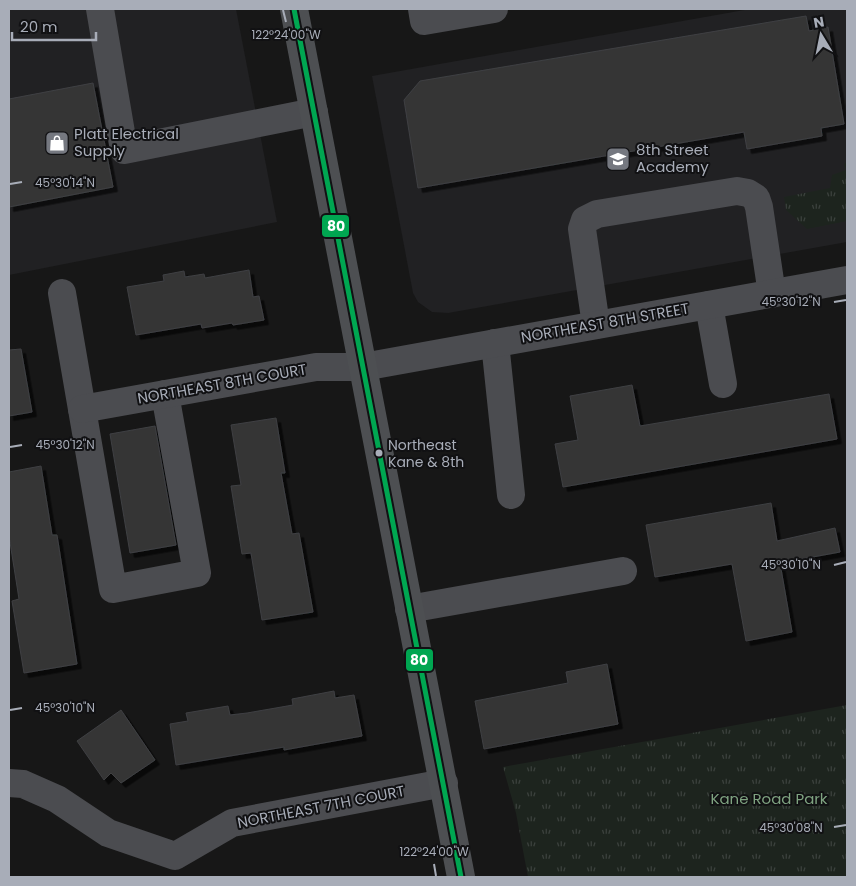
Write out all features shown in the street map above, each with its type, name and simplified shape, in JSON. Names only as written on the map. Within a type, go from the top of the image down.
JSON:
[{"type":"main road","points":[[294,9],[461,877]]},
{"type":"street","points":[[100,9],[124,150],[314,112]]},
{"type":"street","points":[[422,9],[424,21],[494,9]]},
{"type":"street","points":[[596,325],[582,229],[585,220],[597,214],[737,191],[748,193],[756,198],[759,207],[772,294]]},
{"type":"street","name":"NORTHEAST 8TH STREET","points":[[363,367],[847,280]]},
{"type":"street","points":[[62,294],[113,589],[197,573],[165,394]]},
{"type":"street","points":[[709,305],[723,384]]},
{"type":"street","points":[[495,343],[511,495]]},
{"type":"street","name":"NORTHEAST 8TH COURT","points":[[82,409],[316,367],[363,367]]},
{"type":"street","points":[[409,609],[623,571]]},
{"type":"street","name":"NORTHEAST 7TH COURT","points":[[9,783],[23,784],[57,799],[108,833],[176,856],[232,823],[444,783]]},
{"type":"shaded area","points":[[9,9],[236,9],[277,222],[9,275]]},
{"type":"shaded area","name":"8th Street Academy","points":[[750,9],[847,9],[847,242],[448,313],[432,312],[418,302],[413,293],[372,76]]},
{"type":"green space","points":[[847,162],[847,221],[807,229],[786,210],[784,197],[830,188],[832,175],[846,170],[844,164]]},
{"type":"green space","name":"Kane Road Park","points":[[847,705],[847,877],[528,877],[516,813],[503,767]]},
{"type":"building","points":[[806,16],[809,31],[828,27],[844,124],[821,128],[822,136],[747,149],[744,132],[418,188],[404,100],[420,81]]},
{"type":"building","name":"Platt Electrical Supply","points":[[93,83],[113,187],[9,207],[9,99]]},
{"type":"building","points":[[249,270],[253,297],[259,296],[264,320],[202,328],[201,324],[136,335],[127,287],[164,281],[163,275],[184,271],[185,277],[204,274],[205,278]]},
{"type":"building","points":[[21,349],[32,412],[9,416],[9,350]]},
{"type":"building","points":[[632,385],[640,426],[829,394],[837,439],[563,487],[555,444],[578,440],[570,396]]},
{"type":"building","points":[[276,418],[285,473],[281,473],[292,534],[299,533],[313,612],[262,620],[251,553],[242,554],[231,486],[241,485],[231,425]]},
{"type":"building","points":[[155,426],[176,545],[130,553],[110,434]]},
{"type":"building","points":[[41,466],[52,535],[57,535],[77,664],[24,673],[12,601],[19,599],[9,536],[9,472]]},
{"type":"building","points":[[771,503],[777,541],[835,528],[840,552],[780,563],[792,632],[746,641],[732,564],[655,577],[646,525]]},
{"type":"building","points":[[607,664],[618,724],[484,749],[475,701],[568,683],[566,672]]},
{"type":"building","points":[[334,691],[335,698],[354,695],[362,736],[284,750],[284,747],[176,765],[170,724],[188,721],[186,713],[228,706],[230,715],[247,713],[293,705],[292,699]]},
{"type":"building","points":[[121,710],[155,760],[121,783],[111,773],[104,780],[77,741]]},
{"type":"transit line","name":"80","points":[[294,9],[461,877]]},
{"type":"place","name":"Platt Electrical Supply","points":[[57,143]]},
{"type":"place","name":"8th Street Academy","points":[[618,159]]},
{"type":"place","name":"Northeast Kane & 8th","points":[[379,453]]}]
